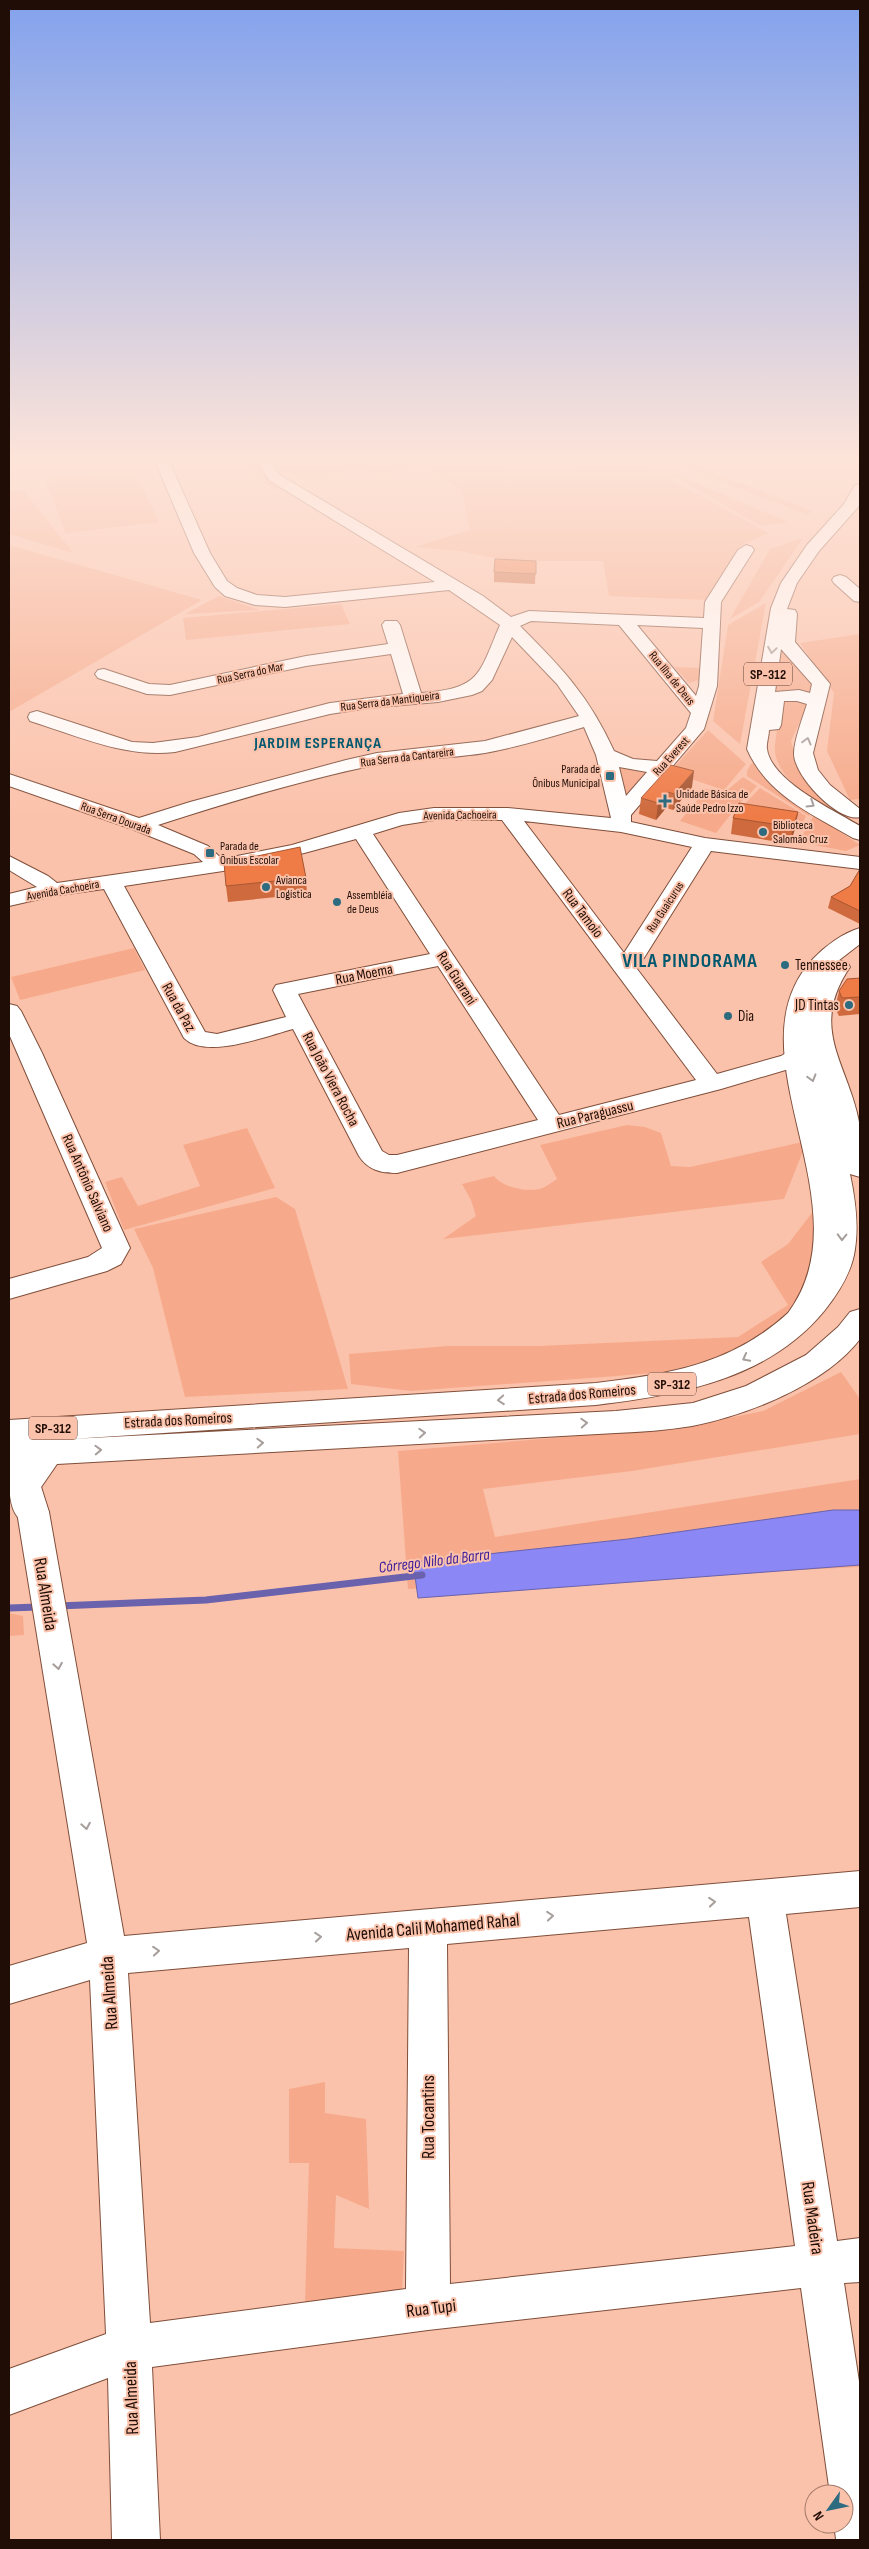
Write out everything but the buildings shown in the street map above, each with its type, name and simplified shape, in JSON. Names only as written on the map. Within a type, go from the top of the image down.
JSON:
[{"type":"street","points":[[219,580],[231,592],[255,600],[285,602],[452,585]]},
{"type":"street","points":[[444,580],[510,624],[563,680],[590,719],[606,755],[621,820]]},
{"type":"street","name":"Rua Everest","points":[[621,820],[660,767],[696,729],[708,686],[713,602],[727,580]]},
{"type":"street","name":"SP-312","points":[[791,580],[779,608],[757,749],[764,768],[787,788],[860,834]]},
{"type":"street","name":"SP-312","points":[[806,580],[791,606],[786,641],[789,647],[815,674],[821,684],[803,753],[809,771],[823,789],[842,806],[860,817]]},
{"type":"street","points":[[840,580],[860,597]]},
{"type":"street","points":[[510,624],[529,616],[711,623]]},
{"type":"street","name":"Rua Ilha de Deus","points":[[623,619],[701,714]]},
{"type":"street","name":"Rua Serra da Mantiqueira","points":[[37,717],[130,747],[162,749],[209,740],[325,709],[367,702],[433,697],[477,687],[482,682],[510,624]]},
{"type":"street","points":[[391,625],[414,699]]},
{"type":"street","name":"Rua Serra do Mar","points":[[104,674],[147,689],[170,690],[306,661],[399,648]]},
{"type":"street","points":[[787,788],[771,760],[769,748],[775,700],[779,696],[787,694],[799,695],[817,702]]},
{"type":"street","name":"Rua Serra da Cantareira","points":[[139,825],[197,806],[346,766],[377,759],[485,747],[530,737],[590,719]]},
{"type":"street","points":[[606,755],[630,765],[660,767]]},
{"type":"street","name":"Rua Serra Dourada","points":[[9,780],[139,825],[201,850],[211,858],[217,867]]},
{"type":"street","name":"Avenida Cachoeira","points":[[9,900],[53,890],[217,867],[298,850],[416,815],[508,814],[621,820],[705,844],[860,863]]},
{"type":"street","name":"Rua Tamoio","points":[[508,814],[712,1084]]},
{"type":"street","name":"Rua Guarani","points":[[361,831],[553,1124]]},
{"type":"street","name":"Rua Guaicurus","points":[[625,969],[705,844]]},
{"type":"street","name":"Avenida Cachoeira","points":[[826,859],[860,855]]},
{"type":"street","points":[[9,862],[41,880],[53,890]]},
{"type":"street","name":"Rua da Paz","points":[[111,882],[192,1033],[198,1039],[217,1041],[301,1020]]},
{"type":"street","name":"Estrada dos Romeiros","points":[[16,1465],[98,1425],[596,1394],[670,1384],[710,1374],[744,1360],[774,1342],[821,1298],[835,1272],[842,1248],[842,1218],[833,1154],[804,1052],[799,1022],[801,1000],[816,968],[832,953],[860,935]]},
{"type":"street","points":[[860,950],[844,962],[829,980],[819,1008],[819,1019],[820,1035],[860,1169]]},
{"type":"street","name":"Rua Moema","points":[[284,990],[444,958]]},
{"type":"street","name":"Rua João Viera Rocha","points":[[284,990],[372,1156],[383,1164]]},
{"type":"street","name":"Rua Antônio Salviano","points":[[9,1011],[30,1053],[116,1248],[111,1257],[97,1264],[9,1289]]},
{"type":"street","name":"Rua Paraguassu","points":[[383,1164],[397,1164],[712,1084],[790,1061],[804,1052]]},
{"type":"street","name":"Estrada dos Romeiros","points":[[49,1452],[215,1445],[616,1422],[682,1416],[717,1408],[799,1373],[825,1356],[860,1319]]},
{"type":"street","points":[[16,1465],[49,1452],[74,1434],[98,1425]]},
{"type":"street","name":"Rua Almeida","points":[[16,1465],[48,1606],[108,1956],[129,2348],[136,2540]]},
{"type":"street","name":"Avenida Calil Mohamed Rahal","points":[[9,1984],[108,1956],[860,1888]]},
{"type":"street","name":"Rua Madeira","points":[[765,1897],[840,2262],[860,2539]]},
{"type":"street","name":"Rua Tocantins","points":[[428,1927],[428,2308]]},
{"type":"street","name":"Rua Tupi","points":[[9,2392],[129,2348],[428,2308],[840,2262]]},
{"type":"shaded area","points":[[9,580],[132,580],[202,600],[9,712]]},
{"type":"shaded area","points":[[606,580],[719,580],[707,600],[609,596]]},
{"type":"shaded area","points":[[752,580],[774,580],[759,602],[730,619]]},
{"type":"shaded area","points":[[219,596],[260,610],[185,614]]},
{"type":"shaded area","points":[[766,603],[740,744],[713,721],[728,625]]},
{"type":"shaded area","points":[[341,604],[350,624],[186,640],[183,618]]},
{"type":"shaded area","points":[[860,634],[860,799],[850,800],[827,751],[834,693],[800,643]]},
{"type":"shaded area","points":[[780,646],[815,685],[815,694],[807,691],[773,694]]},
{"type":"shaded area","points":[[674,667],[700,668],[699,680],[689,683]]},
{"type":"shaded area","points":[[791,699],[806,703],[807,706],[791,741],[796,761],[838,811],[860,825],[860,827],[797,787],[779,765],[775,748],[780,712],[782,702]]},
{"type":"shaded area","points":[[708,730],[746,764],[724,790],[670,772]]},
{"type":"shaded area","points":[[757,761],[809,809],[809,816],[747,776],[747,771],[751,764]]},
{"type":"shaded area","points":[[616,764],[650,770],[630,793],[620,792]]},
{"type":"shaded area","points":[[743,777],[757,786],[747,797],[725,792]]},
{"type":"shaded area","points":[[760,788],[806,816],[800,828],[736,813]]},
{"type":"shaded area","points":[[706,789],[743,799],[716,833],[680,821]]},
{"type":"shaded area","points":[[814,815],[860,845],[846,851],[799,842]]},
{"type":"shaded area","points":[[134,948],[145,970],[20,1000],[11,977]]},
{"type":"shaded area","points":[[627,1125],[645,1127],[661,1133],[671,1166],[690,1167],[807,1141],[784,1199],[443,1239],[476,1216],[471,1200],[462,1184],[494,1176],[502,1183],[514,1188],[533,1190],[541,1188],[557,1179],[540,1145]]},
{"type":"shaded area","points":[[247,1128],[275,1188],[124,1230],[105,1182],[122,1177],[138,1206],[200,1186],[183,1145]]},
{"type":"shaded area","points":[[276,1197],[295,1209],[348,1389],[185,1397],[153,1268],[134,1229]]},
{"type":"shaded area","points":[[818,1205],[826,1245],[798,1309],[737,1353],[665,1372],[604,1377],[411,1391],[351,1384],[349,1354],[448,1346],[538,1346],[738,1337],[788,1305],[761,1262],[788,1244]]},
{"type":"shaded area","points":[[841,1372],[860,1399],[860,1434],[632,1471],[483,1489],[495,1537],[860,1479],[860,1567],[408,1589],[398,1451],[685,1427],[763,1411]]},
{"type":"shaded area","points":[[9,1613],[23,1616],[24,1635],[9,1636]]},
{"type":"shaded area","points":[[325,2082],[325,2113],[366,2119],[369,2209],[336,2195],[334,2248],[404,2251],[402,2294],[305,2305],[309,2163],[289,2163],[289,2089]]},
{"type":"water","points":[[833,1510],[860,1510],[860,1565],[418,1598],[413,1562],[628,1539]]},
{"type":"waterway","name":"Córrego Nilo da Barra","points":[[58,1606],[206,1600],[422,1575]]},
{"type":"waterway","name":"Córrego Nilo da Barra","points":[[9,1608],[38,1607]]},
{"type":"place","name":"Parada de Ônibus Municipal","points":[[610,776]]},
{"type":"place","name":"Unidade Básica de Saúde Pedro Izzo","points":[[665,801]]},
{"type":"place","name":"Biblioteca Salomão Cruz","points":[[763,832]]},
{"type":"place","name":"Parada de Ônibus Escolar","points":[[210,853]]},
{"type":"place","name":"Avianca Logística","points":[[266,887]]},
{"type":"place","name":"Assembléia de Deus","points":[[337,902]]},
{"type":"place","name":"Tennessee","points":[[785,965]]},
{"type":"place","name":"JD Tintas","points":[[849,1005]]},
{"type":"place","name":"Dia","points":[[728,1016]]},
{"type":"district","name":"JARDIM ESPERANÇA","points":[[318,742]]},
{"type":"district","name":"VILA PINDORAMA","points":[[690,960]]}]
